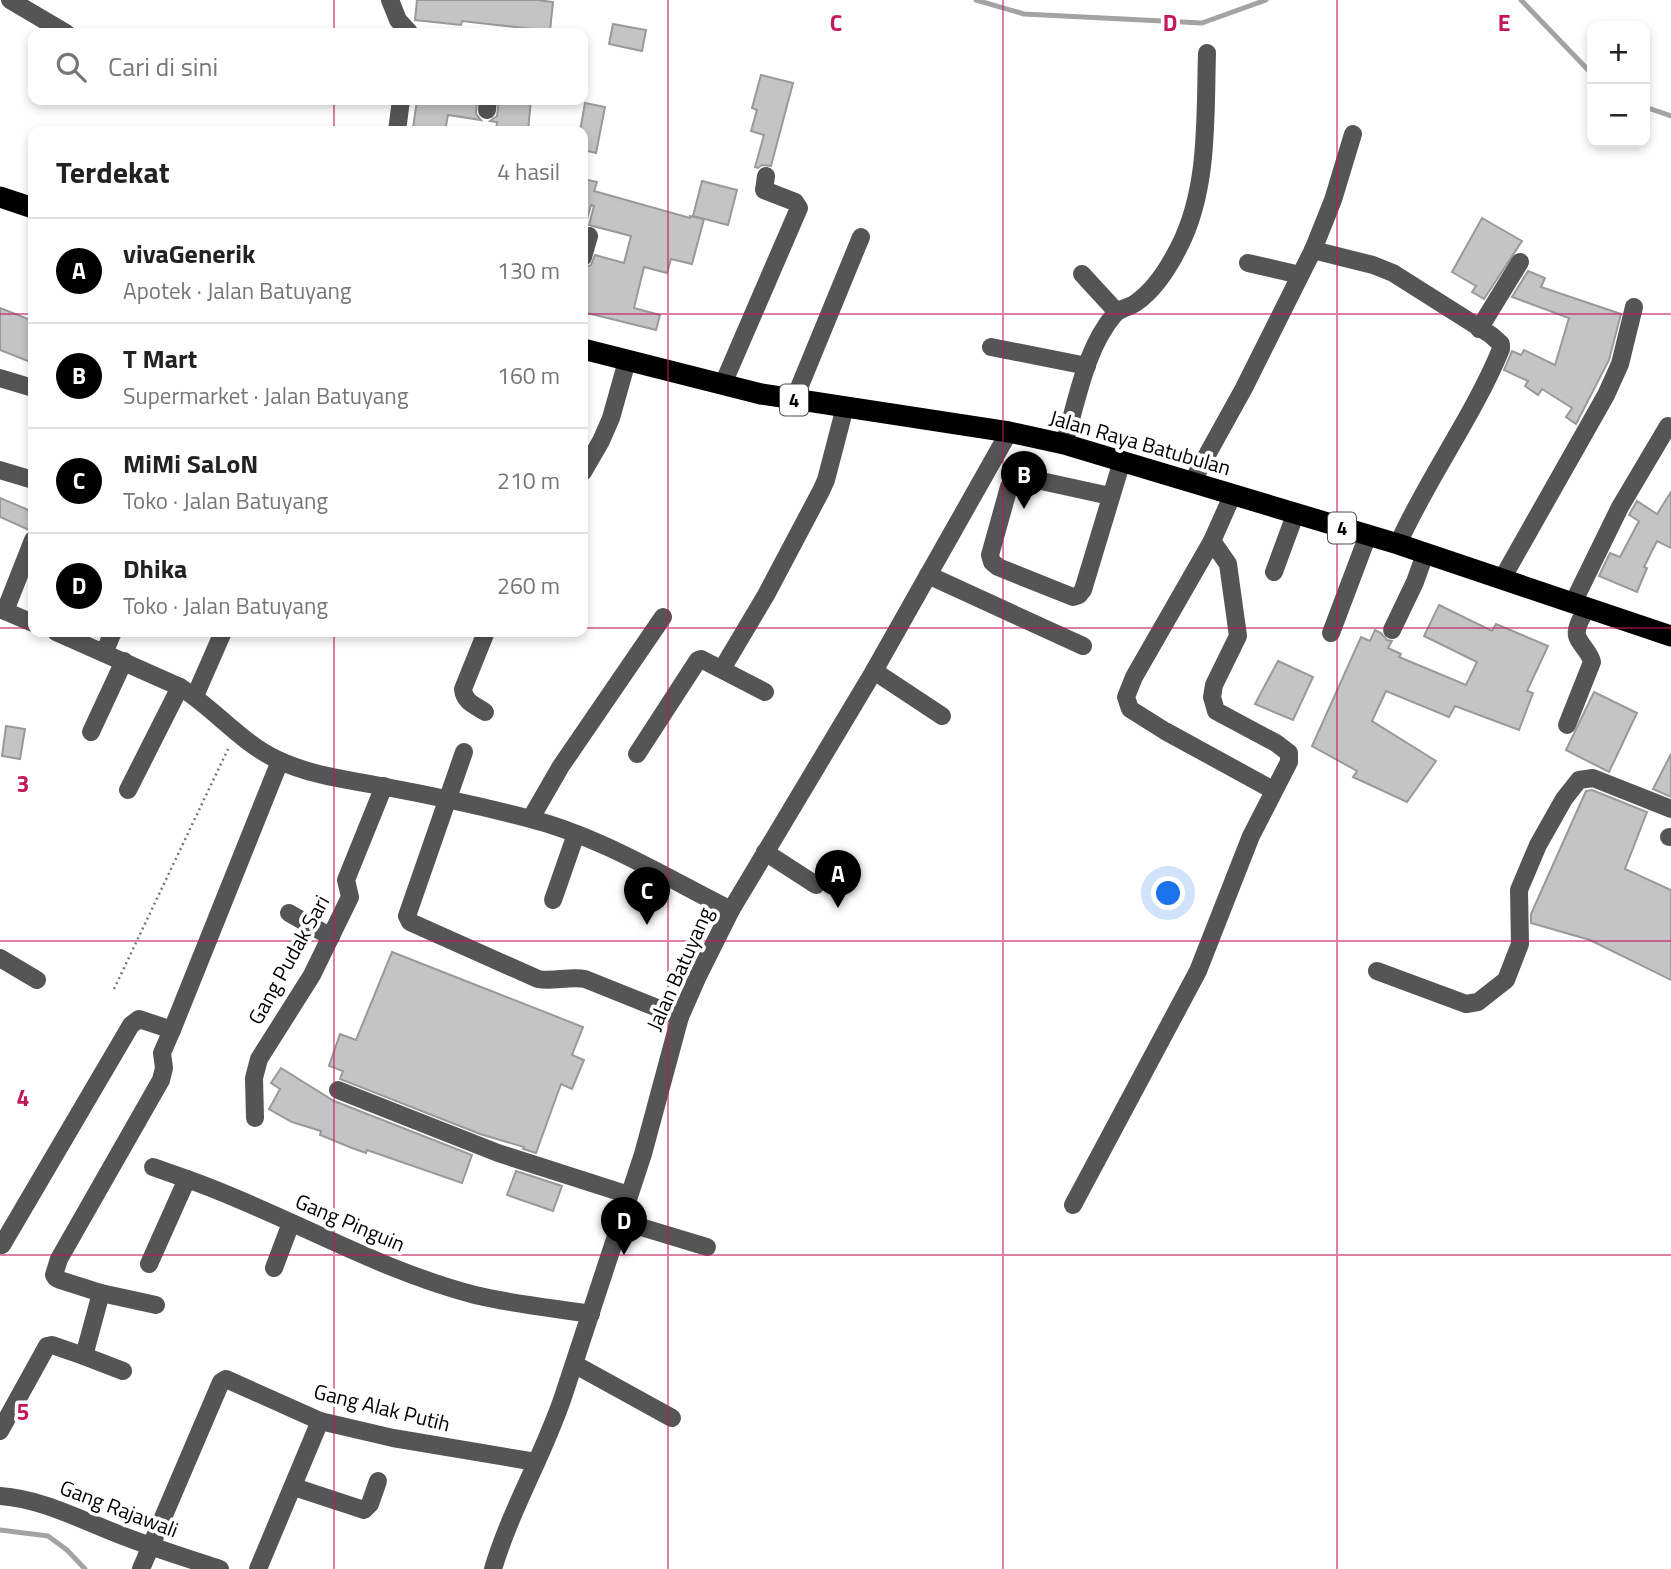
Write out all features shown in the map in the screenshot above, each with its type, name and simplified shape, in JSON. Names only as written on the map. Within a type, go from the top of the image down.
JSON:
[{"type":"highway","points":[[0,197],[28,206]]},
{"type":"highway","name":"Jalan Raya Batubulan","points":[[588,350],[794,400],[1009,432],[1064,444],[1398,544],[1671,636]]},
{"type":"street","points":[[10,0],[58,28]]},
{"type":"street","points":[[390,0],[398,20],[408,28]]},
{"type":"street","points":[[1064,444],[1087,366],[1103,328],[1116,311],[1136,303],[1148,292],[1164,272],[1189,226],[1205,139],[1207,52]]},
{"type":"street","points":[[398,126],[400,105]]},
{"type":"street","points":[[1192,482],[1244,388],[1313,250],[1333,200],[1353,134]]},
{"type":"street","points":[[723,384],[799,208],[795,202],[764,190],[766,176]]},
{"type":"street","points":[[588,242],[590,236]]},
{"type":"street","points":[[794,400],[860,237]]},
{"type":"street","points":[[1313,250],[1373,265],[1393,273],[1499,341],[1501,349],[1483,389],[1412,512],[1398,544]]},
{"type":"street","points":[[1479,329],[1520,262]]},
{"type":"street","points":[[1248,263],[1300,275]]},
{"type":"street","points":[[1082,274],[1116,311]]},
{"type":"street","points":[[1502,579],[1606,394],[1620,364],[1634,307]]},
{"type":"street","points":[[991,347],[1087,366]]},
{"type":"street","points":[[588,463],[611,418],[627,361]]},
{"type":"street","points":[[0,378],[28,386]]},
{"type":"street","points":[[722,669],[766,595],[821,491],[845,407]]},
{"type":"street","points":[[1567,725],[1592,662],[1591,654],[1577,637],[1580,605],[1620,507],[1668,426]]},
{"type":"street","name":"Jalan Batuyang","points":[[493,1569],[511,1517],[554,1423],[591,1314],[650,1131],[680,1017],[731,910],[874,671],[1009,432]]},
{"type":"street","points":[[1110,496],[1023,477],[1016,480],[1009,487],[990,555],[992,562],[998,567],[1073,597],[1079,595],[1083,590],[1122,461]]},
{"type":"street","points":[[0,470],[28,478]]},
{"type":"street","points":[[1232,496],[1212,541],[1134,677],[1126,697],[1130,709],[1273,790]]},
{"type":"street","points":[[1274,572],[1296,515]]},
{"type":"street","points":[[1331,633],[1368,536]]},
{"type":"street","points":[[1073,1205],[1198,971],[1251,836],[1289,762],[1289,753],[1276,743],[1216,712],[1212,697],[1214,685],[1238,636],[1228,564],[1212,541]]},
{"type":"street","points":[[28,552],[3,610],[28,621]]},
{"type":"street","points":[[1392,630],[1425,554]]},
{"type":"street","points":[[928,575],[1083,646]]},
{"type":"street","points":[[531,818],[561,766],[663,617]]},
{"type":"street","points":[[67,637],[187,691],[235,733],[255,748],[280,761],[327,776],[531,818],[609,848],[731,910]]},
{"type":"street","points":[[104,653],[111,637]]},
{"type":"street","points":[[128,790],[220,637]]},
{"type":"street","points":[[484,637],[463,689],[467,701],[485,712]]},
{"type":"street","points":[[637,754],[698,660],[705,659],[765,692]]},
{"type":"street","points":[[91,732],[124,661]]},
{"type":"street","points":[[874,671],[942,716]]},
{"type":"street","points":[[464,752],[407,916],[410,922],[538,979],[585,979],[680,1017]]},
{"type":"street","points":[[156,1305],[101,1293],[54,1275],[161,1080],[164,1068],[162,1053],[280,761]]},
{"type":"street","points":[[1377,971],[1466,1004],[1478,1002],[1506,980],[1520,944],[1519,890],[1542,836],[1579,780],[1593,778],[1671,809]]},
{"type":"street","name":"Gang Pudak Sari","points":[[255,1118],[254,1079],[259,1059],[312,975],[350,897],[346,880],[384,786]]},
{"type":"street","points":[[553,900],[576,834]]},
{"type":"street","points":[[765,852],[817,885]]},
{"type":"street","points":[[289,913],[331,937]]},
{"type":"street","points":[[0,958],[37,980]]},
{"type":"street","points":[[2,1245],[131,1025],[139,1019],[172,1030]]},
{"type":"street","points":[[338,1090],[498,1153],[629,1195]]},
{"type":"street","name":"Gang Pinguin","points":[[153,1167],[240,1199],[426,1279],[474,1294],[591,1314]]},
{"type":"street","points":[[149,1265],[187,1180]]},
{"type":"street","points":[[621,1221],[707,1247]]},
{"type":"street","points":[[274,1268],[291,1223]]},
{"type":"street","points":[[85,1356],[101,1293]]},
{"type":"street","points":[[0,1431],[47,1346],[52,1345],[123,1371]]},
{"type":"street","points":[[574,1364],[672,1418]]},
{"type":"street","name":"Gang Alak Putih","points":[[150,1547],[223,1381],[231,1381],[320,1421],[393,1438],[536,1462]]},
{"type":"street","points":[[258,1569],[320,1421]]},
{"type":"street","points":[[294,1487],[364,1510],[370,1504],[378,1481]]},
{"type":"street","name":"Gang Rajawali","points":[[0,1496],[51,1507],[150,1547],[220,1569]]},
{"type":"street","points":[[141,1569],[150,1547]]},
{"type":"path","points":[[114,989],[235,733]]},
{"type":"building","points":[[417,0],[553,2],[550,28],[524,28],[462,21],[461,25],[415,20]]},
{"type":"building","points":[[613,24],[646,30],[642,51],[609,44]]},
{"type":"building","points":[[761,75],[793,83],[771,166],[762,165],[758,168],[755,167],[764,135],[751,131],[757,110],[752,108]]},
{"type":"building","points":[[416,105],[477,105],[476,114],[481,120],[448,115],[446,126],[413,126]]},
{"type":"building","points":[[498,105],[531,105],[528,126],[497,126],[497,122],[490,121],[497,116]]},
{"type":"building","points":[[585,105],[605,107],[596,153],[588,151],[588,126],[581,126]]},
{"type":"building","points":[[588,180],[597,182],[594,191],[690,218],[704,219],[692,264],[671,259],[667,273],[644,267],[634,308],[660,315],[656,330],[588,313],[588,266],[595,255],[624,263],[631,236],[589,225],[594,206],[591,205],[588,216]]},
{"type":"building","points":[[702,181],[737,190],[728,225],[693,216]]},
{"type":"building","points":[[1482,218],[1522,241],[1484,299],[1472,292],[1476,286],[1452,272]]},
{"type":"building","points":[[1528,271],[1545,278],[1541,287],[1621,314],[1609,360],[1576,424],[1566,417],[1572,408],[1542,389],[1538,395],[1525,386],[1528,381],[1504,370],[1512,351],[1521,355],[1524,350],[1555,365],[1569,318],[1512,297]]},
{"type":"building","points":[[0,308],[28,319],[28,361],[0,350]]},
{"type":"building","points":[[1671,492],[1671,548],[1657,541],[1644,567],[1647,568],[1637,592],[1599,576],[1610,553],[1620,557],[1639,521],[1629,515],[1637,501],[1657,514]]},
{"type":"building","points":[[0,498],[28,510],[28,530],[0,517]]},
{"type":"building","points":[[1439,605],[1492,631],[1496,624],[1548,646],[1527,691],[1533,693],[1519,730],[1455,706],[1449,717],[1386,691],[1372,721],[1436,761],[1407,802],[1353,777],[1357,771],[1312,746],[1361,637],[1370,641],[1375,630],[1392,641],[1388,648],[1401,654],[1399,657],[1466,685],[1477,662],[1424,636]]},
{"type":"building","points":[[1278,661],[1313,677],[1293,720],[1255,704]]},
{"type":"building","points":[[1594,692],[1637,713],[1609,772],[1566,750]]},
{"type":"building","points":[[6,726],[25,729],[20,759],[2,756]]},
{"type":"building","points":[[1671,754],[1671,797],[1653,789]]},
{"type":"building","points":[[1592,790],[1647,812],[1625,869],[1671,890],[1671,980],[1590,940],[1531,923],[1531,914],[1586,791]]},
{"type":"building","points":[[392,952],[583,1027],[572,1055],[584,1060],[572,1089],[561,1084],[536,1153],[340,1079],[343,1071],[329,1066],[340,1034],[356,1040]]},
{"type":"building","points":[[281,1068],[334,1101],[472,1155],[462,1183],[367,1150],[366,1153],[352,1148],[320,1135],[321,1131],[292,1122],[269,1109],[280,1089],[271,1083]]},
{"type":"building","points":[[516,1171],[562,1186],[553,1211],[507,1195]]},
{"type":"waterway","points":[[976,0],[1024,14],[1202,23],[1266,0]]},
{"type":"waterway","points":[[1521,0],[1587,69]]},
{"type":"waterway","points":[[1650,109],[1671,116]]},
{"type":"waterway","points":[[0,1530],[48,1536],[67,1550],[85,1569]]},
{"type":"place","name":"T Mart","points":[[1024,509]]},
{"type":"place","name":"vivaGenerik","points":[[838,908]]},
{"type":"place","name":"MiMi SaLoN","points":[[647,925]]},
{"type":"place","name":"Dhika","points":[[624,1255]]}]
